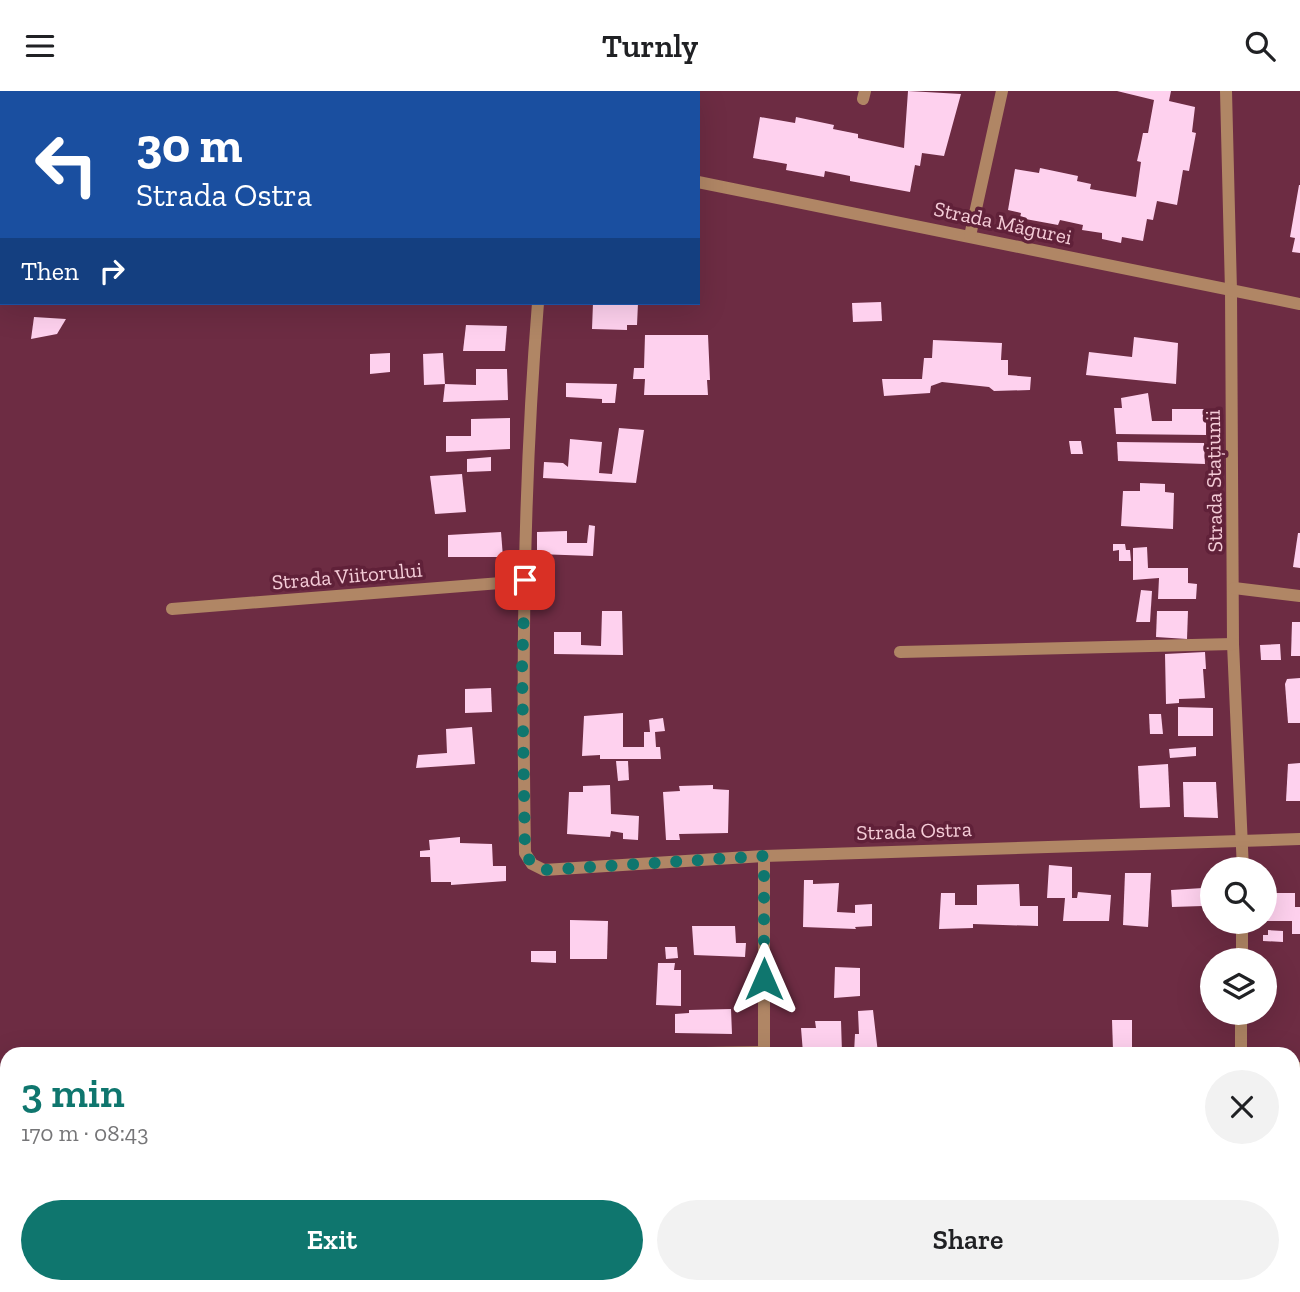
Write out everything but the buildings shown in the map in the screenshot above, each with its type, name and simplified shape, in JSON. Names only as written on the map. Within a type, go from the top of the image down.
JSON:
[{"type":"street","points":[[970,236],[1002,91]]},
{"type":"street","name":"Strada Stațiunii","points":[[1226,91],[1231,291],[1233,644],[1243,857]]},
{"type":"street","name":"Strada Măgurei","points":[[700,183],[1300,304]]},
{"type":"street","points":[[525,580],[530,408],[538,305]]},
{"type":"street","name":"Strada Viitorului","points":[[172,609],[525,580]]},
{"type":"street","name":"Strada Ostra","points":[[525,580],[522,669],[525,853],[532,864],[544,870],[764,856],[1300,839]]},
{"type":"street","points":[[1234,587],[1300,596]]},
{"type":"street","points":[[900,652],[1233,644]]},
{"type":"street","points":[[764,856],[764,1047]]},
{"type":"street","points":[[1241,1025],[1241,1047]]},
{"type":"route","points":[[525,580],[522,669],[525,853],[532,864],[544,870],[764,856],[764,979]]}]
